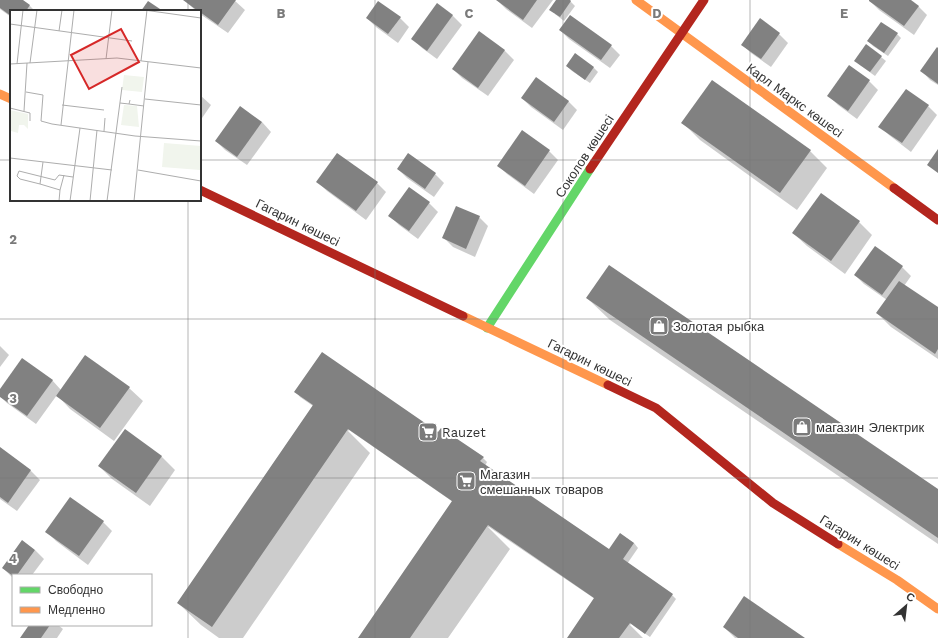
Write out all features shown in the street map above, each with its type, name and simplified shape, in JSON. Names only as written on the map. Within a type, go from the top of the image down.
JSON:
[{"type":"street","name":"Карл Маркс көшесі","points":[[636,0],[938,220]]},
{"type":"street","name":"Соколов көшесі","points":[[487,328],[574,193],[704,0]]},
{"type":"street","points":[[0,94],[10,99]]},
{"type":"street","name":"Гагарин көшесі","points":[[201,190],[656,408],[773,503],[897,580],[938,609]]},
{"type":"building","points":[[0,0],[23,0],[30,5],[27,10],[10,10],[10,15],[0,8]]},
{"type":"building","points":[[183,0],[236,0],[218,25],[201,13],[201,10],[197,10]]},
{"type":"building","points":[[496,0],[537,0],[523,20]]},
{"type":"building","points":[[556,0],[571,1],[560,17],[549,10]]},
{"type":"building","points":[[869,0],[911,0],[919,6],[904,26]]},
{"type":"building","points":[[148,1],[162,10],[142,10]]},
{"type":"building","points":[[378,1],[401,17],[388,34],[366,18]]},
{"type":"building","points":[[437,3],[453,15],[427,51],[411,39]]},
{"type":"building","points":[[570,15],[612,45],[601,60],[559,30]]},
{"type":"building","points":[[760,18],[780,33],[761,59],[741,45]]},
{"type":"building","points":[[881,22],[898,33],[884,53],[867,41]]},
{"type":"building","points":[[479,31],[505,50],[478,88],[452,69]]},
{"type":"building","points":[[866,44],[882,56],[870,72],[854,61]]},
{"type":"building","points":[[937,47],[938,48],[938,84],[920,71]]},
{"type":"building","points":[[575,53],[594,67],[585,80],[566,66]]},
{"type":"building","points":[[849,65],[870,80],[848,111],[827,96]]},
{"type":"building","points":[[536,77],[569,101],[554,122],[521,98]]},
{"type":"building","points":[[712,80],[811,150],[780,193],[681,123]]},
{"type":"building","points":[[906,89],[929,105],[902,143],[878,127]]},
{"type":"building","points":[[240,106],[262,122],[237,157],[215,141]]},
{"type":"building","points":[[522,130],[550,150],[525,186],[497,166]]},
{"type":"building","points":[[938,149],[938,173],[927,165]]},
{"type":"building","points":[[337,153],[378,182],[356,211],[316,182]]},
{"type":"building","points":[[408,153],[436,173],[425,189],[397,169]]},
{"type":"building","points":[[409,187],[430,202],[409,231],[388,216]]},
{"type":"building","points":[[821,193],[860,221],[831,261],[792,233]]},
{"type":"building","points":[[456,206],[480,216],[466,249],[442,238]]},
{"type":"building","points":[[875,246],[903,266],[882,295],[854,275]]},
{"type":"building","points":[[609,265],[938,489],[938,538],[586,298]]},
{"type":"building","points":[[899,281],[938,307],[938,349],[935,354],[876,313]]},
{"type":"building","points":[[322,352],[438,432],[441,428],[484,457],[480,461],[609,549],[620,533],[634,543],[623,559],[673,594],[645,634],[630,623],[619,638],[567,638],[594,598],[488,525],[410,638],[358,638],[452,501],[348,429],[212,627],[177,603],[313,405],[294,392]]},
{"type":"building","points":[[85,355],[130,387],[100,428],[56,396]]},
{"type":"building","points":[[22,358],[53,380],[27,416],[0,397],[0,389]]},
{"type":"building","points":[[125,429],[162,456],[136,493],[98,466]]},
{"type":"building","points":[[0,447],[31,470],[8,503],[0,497]]},
{"type":"building","points":[[70,497],[104,521],[79,556],[45,532]]},
{"type":"building","points":[[22,540],[35,550],[18,574],[12,574],[12,575],[2,568]]},
{"type":"building","points":[[744,596],[805,638],[738,638],[723,627]]},
{"type":"building","points":[[28,626],[49,626],[41,638],[20,638]]},
{"type":"traffic: fast","points":[[487,328],[590,169]]},
{"type":"traffic: slow","points":[[636,0],[894,188]]},
{"type":"traffic: slow","points":[[0,94],[10,99]]},
{"type":"traffic: slow","points":[[463,316],[608,385]]},
{"type":"traffic: slow","points":[[838,544],[897,580],[938,609]]},
{"type":"traffic: jam","points":[[590,169],[704,0]]},
{"type":"traffic: jam","points":[[894,188],[938,220]]},
{"type":"traffic: jam","points":[[201,190],[463,316]]},
{"type":"traffic: jam","points":[[608,385],[656,408],[773,503],[838,544]]},
{"type":"place","name":"Золотая рыбка","points":[[659,326]]},
{"type":"place","name":"магазин Электрик","points":[[802,427]]},
{"type":"place","name":"Rauzet","points":[[428,432]]},
{"type":"place","name":"Магазин смешанных товаров","points":[[466,481]]}]
